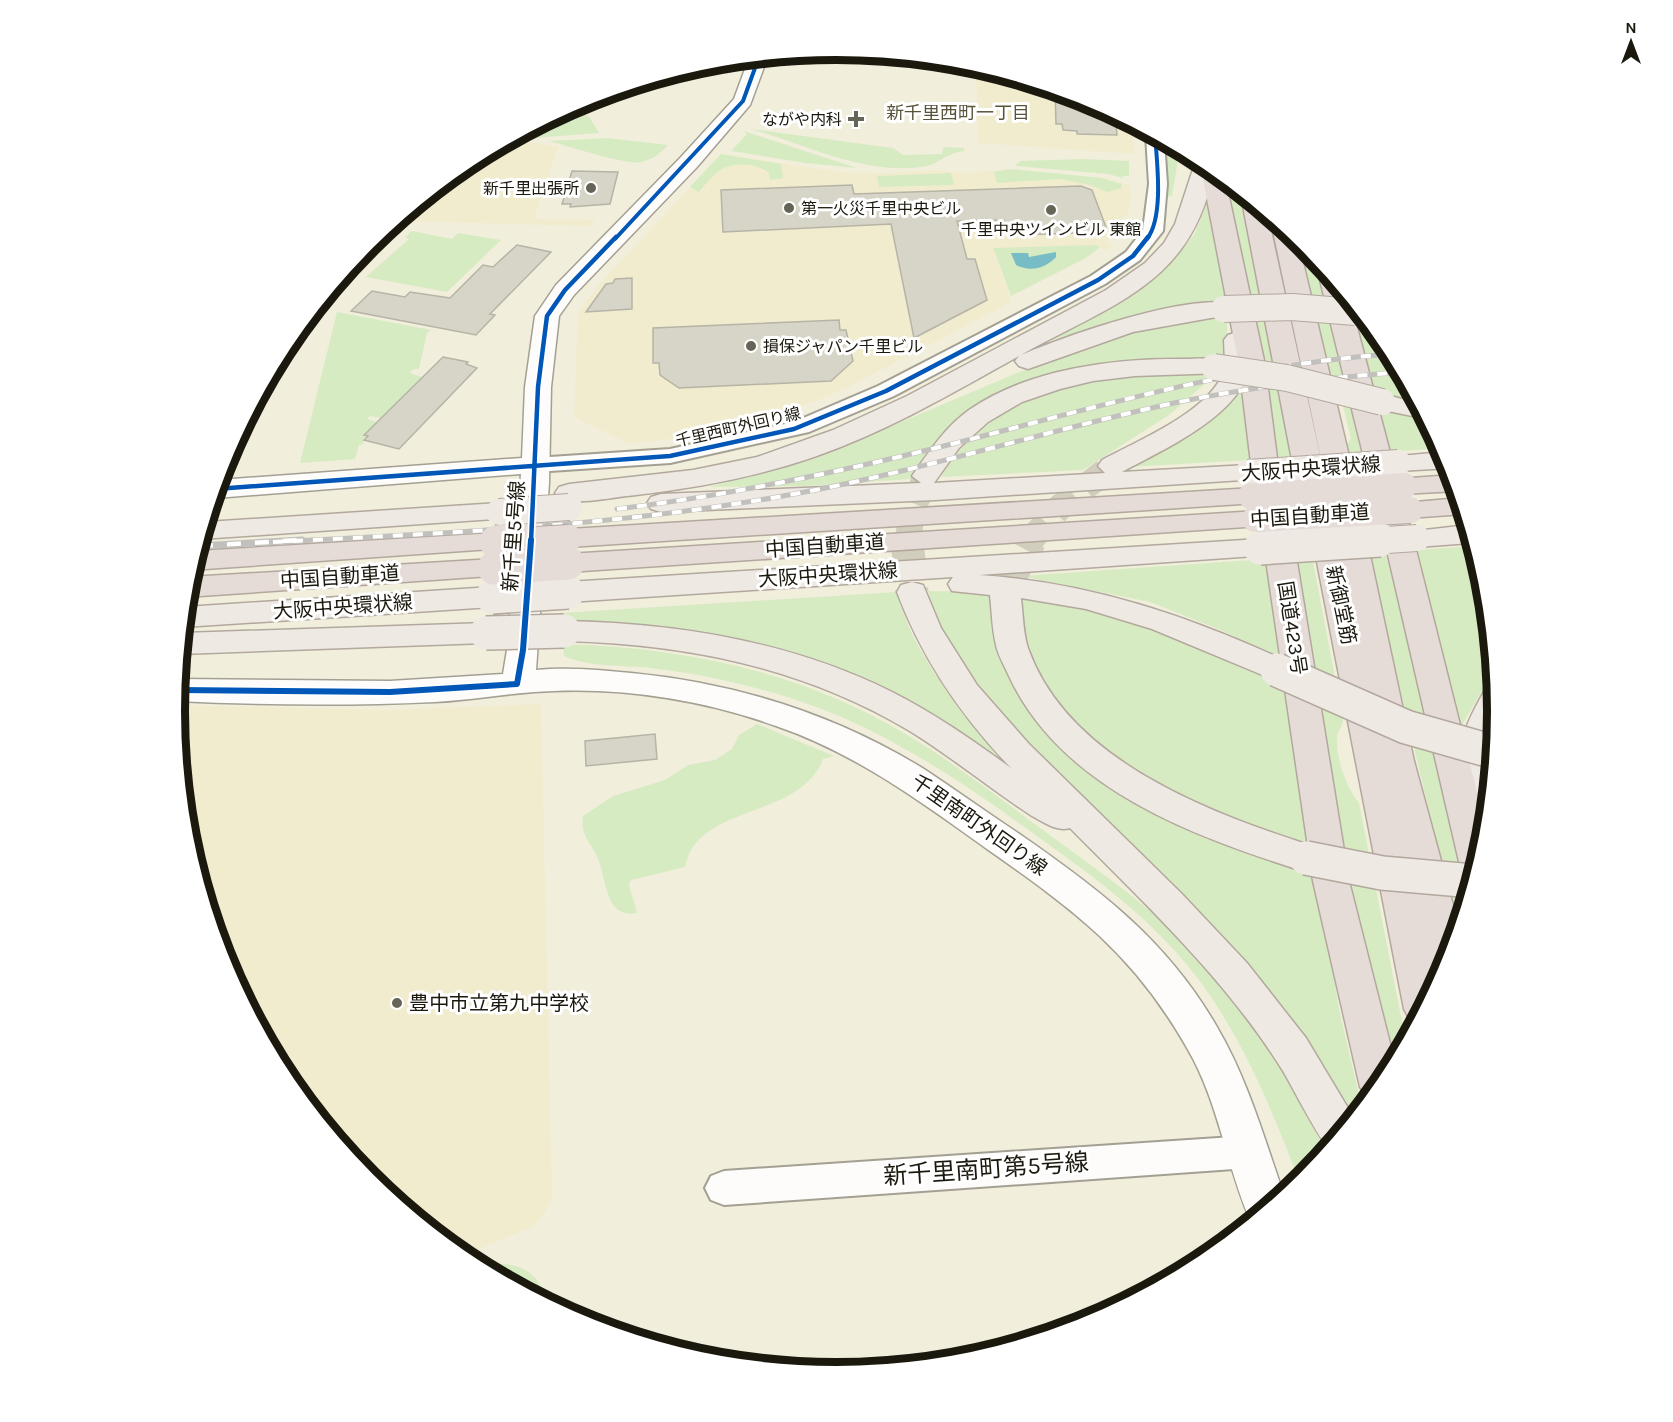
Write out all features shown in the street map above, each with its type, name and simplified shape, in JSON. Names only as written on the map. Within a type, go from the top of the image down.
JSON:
[{"type":"highway","name":"国道423号","points":[[1214,181],[1231,302],[1252,365],[1263,458],[1282,562],[1331,881],[1377,1074]]},
{"type":"highway","name":"新御堂筋","points":[[1256,213],[1305,455],[1331,558],[1421,996]]},
{"type":"highway","name":"新御堂筋","points":[[1286,241],[1334,452],[1397,760],[1444,943]]},
{"type":"highway","points":[[1336,294],[1403,555],[1473,846]]},
{"type":"highway","name":"中国自動車道","points":[[198,586],[568,565],[1254,509],[1404,486],[1446,484]]},
{"type":"highway","name":"中国自動車道","points":[[1404,486],[1454,504]]},
{"type":"highway","name":"中国自動車道","points":[[204,561],[494,569]]},
{"type":"main road","points":[[872,426],[1085,310],[1151,270],[1165,256],[1184,229],[1202,186],[1204,174]]},
{"type":"main road","points":[[1112,466],[1194,418],[1230,386],[1238,366],[1231,302]]},
{"type":"main road","points":[[569,500],[732,472],[791,457],[939,401],[1057,348],[1101,333],[1158,318],[1231,302],[1351,312]]},
{"type":"main road","points":[[926,476],[935,460],[963,430],[990,410],[1020,394],[1071,378],[1110,370],[1159,366],[1214,367],[1287,378],[1413,409]]},
{"type":"main road","name":"大阪中央環状線","points":[[193,616],[494,569],[568,565],[699,583],[1254,509],[1404,486],[1439,465]]},
{"type":"main road","name":"大阪中央環状線","points":[[215,530],[569,500],[935,491],[1254,509],[1418,538],[1463,535]]},
{"type":"main road","points":[[699,583],[846,588],[950,584],[1048,591],[1140,612],[1201,635],[1406,727],[1486,750]]},
{"type":"main road","points":[[912,592],[939,654],[970,697],[1058,794],[1244,983],[1306,1070],[1337,1127]]},
{"type":"main road","points":[[1005,594],[1007,634],[1020,670],[1041,706],[1072,740],[1125,780],[1227,831],[1306,858],[1382,873],[1465,880]]},
{"type":"main road","points":[[189,644],[564,631],[628,633],[697,642],[767,657],[836,680],[893,707],[936,731],[1047,809],[1079,825],[1130,865]]},
{"type":"main road","points":[[1476,830],[1470,783],[1471,758],[1488,713]]},
{"type":"street","name":"新千里5号線","points":[[517,684],[523,650],[538,387],[546,320],[552,306],[689,162],[742,101],[756,66]]},
{"type":"street","name":"千里西町外回り線","points":[[225,488],[670,456],[801,427],[886,391],[1098,280],[1133,256],[1153,231],[1158,184],[1156,144]]},
{"type":"street","name":"千里南町外回り線","points":[[517,684],[555,679],[658,686],[728,699],[818,729],[860,748],[904,774],[1051,875],[1128,938],[1158,973],[1203,1038],[1228,1091],[1264,1201]]},
{"type":"street","points":[[186,690],[374,691],[472,689],[517,684]]},
{"type":"street","name":"新千里南町第5号線","points":[[724,1188],[1248,1152]]},
{"type":"shaded area","points":[[976,76],[1046,95],[1124,127],[1133,131],[1134,154],[978,143]]},
{"type":"shaded area","points":[[530,142],[558,147],[534,219],[596,220],[590,226],[408,221],[475,170],[518,143]]},
{"type":"shaded area","points":[[721,154],[839,172],[885,173],[935,170],[967,173],[1010,169],[1102,178],[1129,185],[1131,194],[1128,215],[1123,216],[1106,242],[1113,244],[1107,251],[1095,245],[993,250],[1012,302],[848,387],[814,402],[745,424],[677,438],[630,444],[574,417],[578,313],[599,285]]},
{"type":"shaded area","name":"豊中市立第九中学校","points":[[541,704],[552,1198],[534,1226],[474,1251],[407,1200],[376,1171],[347,1140],[295,1073],[253,999],[235,960],[208,879],[191,796],[185,705],[384,710]]},
{"type":"green space","points":[[582,112],[590,118],[599,133],[527,139]]},
{"type":"green space","points":[[751,129],[893,148],[903,155],[942,154],[943,147],[964,148],[964,151],[927,166],[882,167],[838,158]]},
{"type":"green space","points":[[744,131],[857,168],[806,163],[731,151],[747,134]]},
{"type":"green space","points":[[607,138],[668,145],[653,158],[634,162],[549,141]]},
{"type":"green space","points":[[1163,147],[1178,157],[1172,196],[1166,197]]},
{"type":"green space","points":[[721,154],[781,164],[783,178],[770,180],[769,173],[745,164],[719,171],[699,192],[690,187]]},
{"type":"green space","points":[[1083,159],[1129,161],[1129,176],[1123,176],[1123,178],[1108,174],[1015,166],[1020,161]]},
{"type":"green space","points":[[1010,169],[1102,178],[1121,184],[1122,188],[1107,192],[1090,185],[1061,179],[997,183],[994,172]]},
{"type":"green space","points":[[951,173],[954,185],[879,187],[877,176]]},
{"type":"green space","points":[[1209,188],[1226,303],[1142,314],[1045,342],[1140,289],[1167,267],[1194,235],[1204,211]]},
{"type":"green space","points":[[1226,190],[1244,204],[1294,457],[1273,458]]},
{"type":"green space","points":[[412,231],[452,239],[458,233],[501,240],[447,292],[366,277],[409,239],[405,237]]},
{"type":"green space","points":[[1095,245],[1100,247],[1086,258],[1011,296],[993,248]]},
{"type":"green space","points":[[1300,254],[1324,279],[1367,453],[1346,454],[1344,448],[1351,439],[1343,406],[1335,397]]},
{"type":"green space","points":[[337,312],[431,330],[427,333],[419,369],[414,369],[410,373],[422,377],[381,418],[370,416],[367,419],[377,422],[365,435],[363,444],[359,445],[355,459],[300,463]]},
{"type":"green space","points":[[1227,315],[1227,340],[1221,362],[1144,359],[1095,365],[947,431],[927,452],[911,479],[805,486],[709,487],[814,459],[1043,362],[1130,332]]},
{"type":"green space","points":[[1353,318],[1378,349],[1408,402],[1373,394]]},
{"type":"green space","points":[[1190,372],[1213,374],[1213,377],[1169,415],[1083,470],[941,477],[954,456],[971,438],[1011,409],[1034,398],[1082,382],[1106,378]]},
{"type":"green space","points":[[1241,390],[1250,460],[1129,467],[1237,391]]},
{"type":"green space","points":[[1377,408],[1417,418],[1432,449],[1388,452]]},
{"type":"green space","points":[[1466,547],[1482,626],[1487,686],[1462,725],[1459,725],[1413,550]]},
{"type":"green space","points":[[1390,551],[1466,874],[1456,909],[1434,832],[1368,553]]},
{"type":"green space","points":[[1312,556],[1343,720],[1337,735],[1338,754],[1346,781],[1359,803],[1404,1030],[1384,1064],[1371,1011],[1290,558]]},
{"type":"green space","points":[[1266,559],[1282,660],[1223,631],[1150,602],[1021,576]]},
{"type":"green space","points":[[928,591],[991,592],[993,635],[1004,666],[1021,699],[1048,732],[1207,837],[1272,861],[1316,871],[1339,1009],[1360,1098],[1349,1112],[1332,1083],[1090,806],[1019,733],[974,681],[954,653],[939,623]]},
{"type":"green space","points":[[897,592],[905,618],[931,667],[964,712],[1018,775],[849,679],[559,626],[561,613]]},
{"type":"green space","points":[[1022,595],[1137,620],[1286,685],[1313,846],[1238,822],[1200,805],[1162,786],[1125,763],[1093,738],[1065,709],[1038,668],[1027,638]]},
{"type":"green space","points":[[563,644],[642,649],[721,662],[797,684],[835,698],[894,727],[938,754],[1095,868],[1177,935],[1222,984],[1262,1037],[1296,1094],[1322,1144],[1296,1172],[1269,1105],[1245,1055],[1218,1007],[1185,962],[1148,923],[1107,888],[949,775],[851,721],[781,695],[705,676],[646,668],[598,665],[564,656]]},
{"type":"green space","points":[[757,724],[834,756],[823,759],[811,779],[793,793],[708,832],[693,846],[685,867],[631,880],[629,885],[637,913],[619,910],[609,896],[598,859],[584,834],[583,816],[613,796],[665,780],[688,765],[715,760],[732,749],[739,735]]},
{"type":"green space","points":[[496,1265],[511,1265],[525,1270],[536,1279],[542,1292],[511,1275]]},
{"type":"water","points":[[1056,252],[1056,257],[1047,264],[1032,269],[1016,265],[1011,253],[1028,253],[1029,257]]},
{"type":"building","points":[[1055,98],[1116,123],[1117,135],[1077,134],[1077,131],[1063,130],[1062,124],[1056,124]]},
{"type":"building","name":"新千里出張所","points":[[572,171],[618,172],[610,204],[570,207],[571,204],[562,204]]},
{"type":"building","points":[[852,185],[854,194],[1081,186],[1092,190],[1106,227],[1102,227],[1099,232],[1020,235],[1007,230],[1004,220],[957,221],[967,259],[975,259],[987,300],[914,338],[891,224],[723,232],[721,190]]},
{"type":"building","points":[[517,245],[551,252],[490,314],[495,315],[476,335],[351,311],[372,291],[405,297],[410,292],[450,298],[483,265],[493,267]]},
{"type":"building","points":[[632,278],[632,309],[586,312],[606,284],[613,283],[615,279]]},
{"type":"building","name":"損保ジャパン千里ビル","points":[[839,320],[840,330],[846,330],[853,361],[831,381],[679,388],[660,375],[659,363],[653,363],[653,328]]},
{"type":"building","points":[[443,357],[468,362],[466,364],[477,368],[399,449],[364,440],[368,436],[364,435]]},
{"type":"building","points":[[655,734],[657,759],[586,766],[585,741]]},
{"type":"tunnel","points":[[1029,542],[1061,506],[1112,466]]},
{"type":"tunnel","points":[[907,541],[914,506],[926,476]]},
{"type":"tunnel","points":[[1005,594],[1012,573],[1030,540]]},
{"type":"tunnel","points":[[907,541],[912,592]]},
{"type":"railway","points":[[617,509],[703,497],[872,463],[1172,388],[1281,367],[1382,355]]},
{"type":"railway","points":[[273,542],[534,527],[729,505],[842,485],[1202,397],[1288,384],[1392,373]]},
{"type":"railway","points":[[207,546],[302,540]]},
{"type":"cycle path","points":[[186,690],[390,692],[517,684],[523,650],[535,483],[538,387],[547,316],[565,290],[689,162],[743,101],[756,66]]},
{"type":"cycle path","points":[[225,488],[670,456],[794,429],[826,418],[886,391],[1098,280],[1133,256],[1153,231],[1158,184],[1156,144]]},
{"type":"place","name":"ながや内科","points":[[856,119]]},
{"type":"place","name":"新千里出張所","points":[[591,188]]},
{"type":"place","name":"第一火災千里中央ビル","points":[[789,208]]},
{"type":"place","name":"千里中央ツインビル 東館","points":[[1051,210]]},
{"type":"place","name":"損保ジャパン千里ビル","points":[[751,346]]},
{"type":"place","name":"豊中市立第九中学校","points":[[397,1003]]},
{"type":"district","name":"新千里西町一丁目","points":[[958,113]]}]
